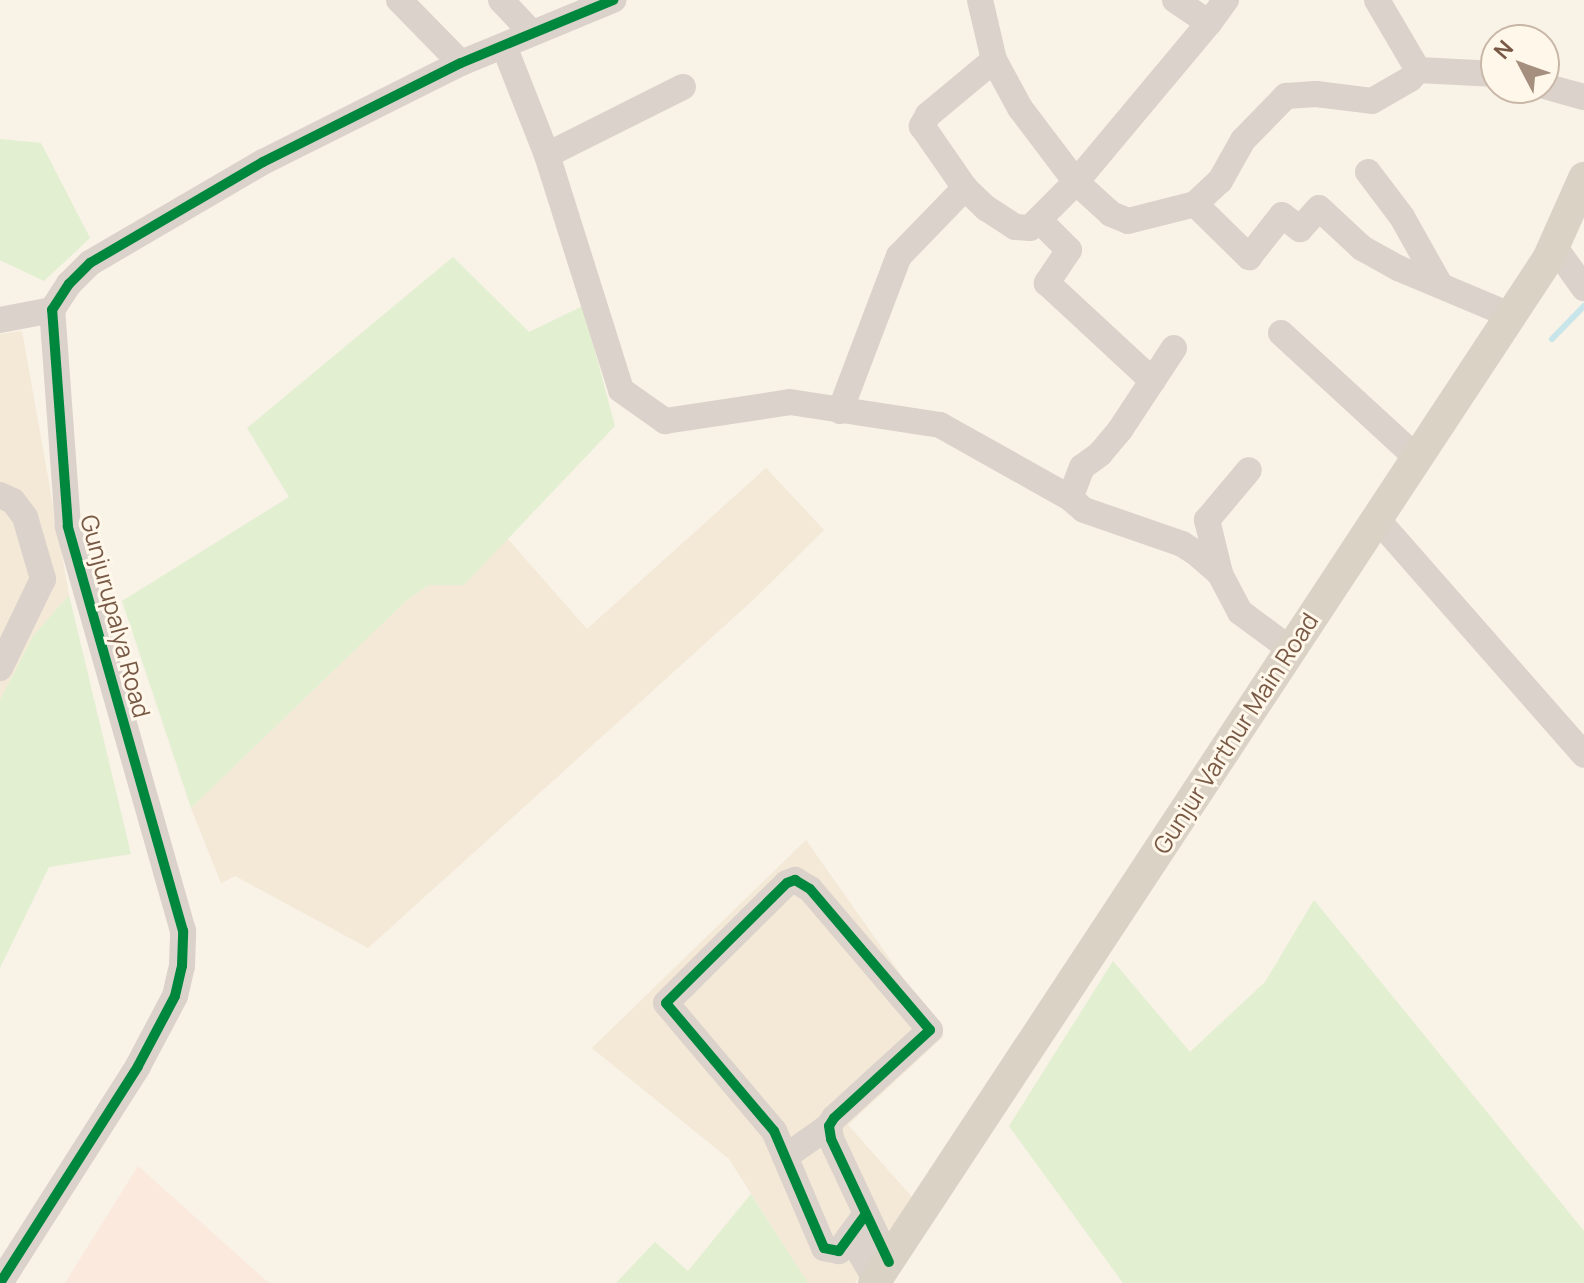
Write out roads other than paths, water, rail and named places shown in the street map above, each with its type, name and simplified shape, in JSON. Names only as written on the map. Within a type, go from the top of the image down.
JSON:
[{"type":"main road","name":"Gunjur Varthur Main Road","points":[[880,1275],[1510,315],[1554,246],[1584,178]]},
{"type":"street","points":[[399,0],[461,63]]},
{"type":"street","points":[[501,0],[532,33]]},
{"type":"street","points":[[0,320],[52,310],[69,284],[90,263],[263,162],[581,7],[613,0]]},
{"type":"street","points":[[980,0],[994,60],[1020,108],[1076,182],[1111,214],[1128,221],[1195,204],[1220,181],[1243,140],[1286,96],[1316,94],[1372,101],[1399,87],[1418,70],[1480,73]]},
{"type":"street","points":[[1175,0],[1209,23]]},
{"type":"street","points":[[994,60],[928,115],[922,126],[965,188],[986,208],[1015,227],[1030,228],[1076,182],[1226,0]]},
{"type":"street","points":[[1377,0],[1418,70]]},
{"type":"street","points":[[504,46],[547,155],[621,390],[665,421],[790,402],[940,425],[1070,498],[1084,510],[1182,544],[1220,574]]},
{"type":"street","points":[[547,155],[683,87]]},
{"type":"street","points":[[1560,90],[1584,97]]},
{"type":"street","points":[[1368,172],[1402,217],[1439,283]]},
{"type":"street","points":[[840,411],[899,256],[965,188]]},
{"type":"street","points":[[1195,204],[1249,257],[1282,215],[1300,229],[1319,208],[1362,248],[1398,268],[1510,315]]},
{"type":"street","points":[[1040,221],[1069,250],[1047,283],[1153,381]]},
{"type":"street","points":[[1554,246],[1584,288]]},
{"type":"street","name":"Gunjurupalya Road","points":[[0,1283],[138,1066],[175,996],[182,966],[183,931],[68,526],[52,310]]},
{"type":"street","points":[[1281,333],[1416,457]]},
{"type":"street","points":[[1070,498],[1082,467],[1100,454],[1120,430],[1174,348]]},
{"type":"street","points":[[1249,470],[1207,520],[1220,574],[1240,612],[1290,649]]},
{"type":"street","points":[[0,495],[20,510],[32,536],[42,585],[8,632],[0,668]]},
{"type":"street","points":[[1377,519],[1584,755]]},
{"type":"street","points":[[32,536],[68,526]]},
{"type":"street","points":[[785,1157],[829,1126],[930,1030],[810,889],[795,880],[787,883],[666,1003],[774,1131],[785,1157],[824,1248],[839,1251],[866,1214]]},
{"type":"street","points":[[829,1126],[866,1214],[880,1275]]},
{"type":"street","points":[[850,1236],[880,1275]]},
{"type":"waterway","points":[[1552,339],[1584,306]]}]
